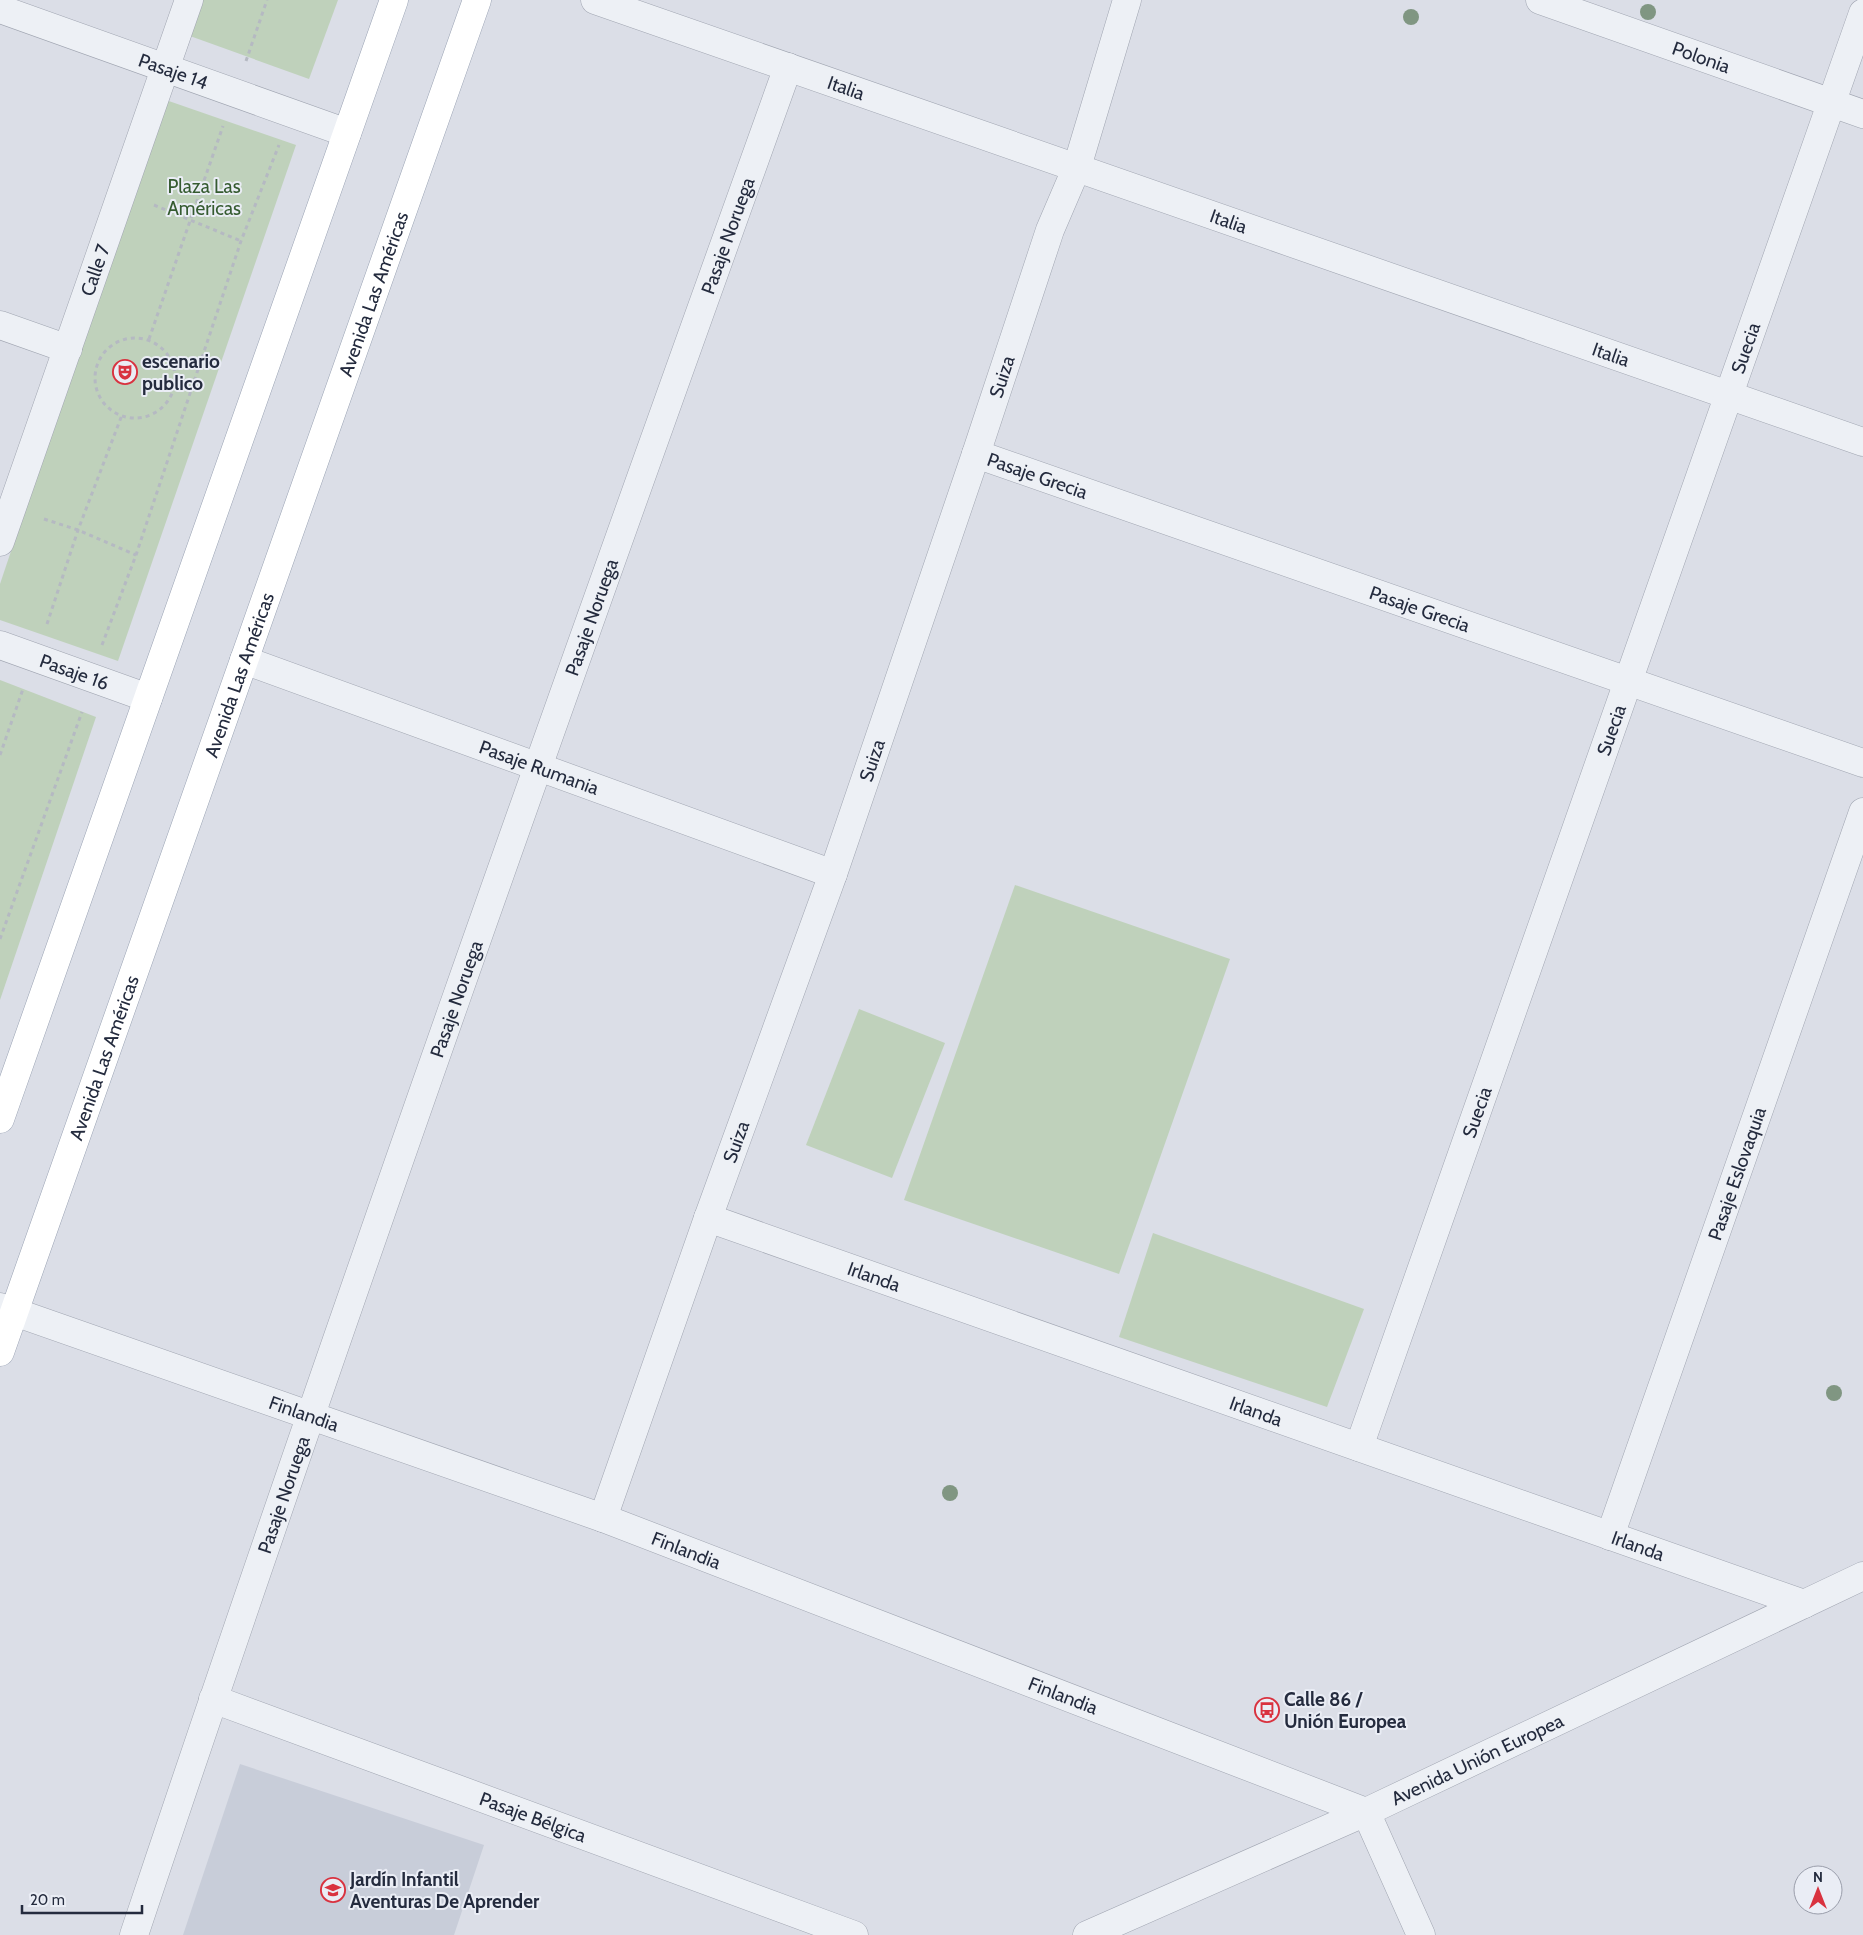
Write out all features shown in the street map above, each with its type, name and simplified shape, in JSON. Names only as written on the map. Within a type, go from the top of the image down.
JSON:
[{"type":"main road","points":[[0,1119],[394,0]]},
{"type":"main road","name":"Avenida Las Américas","points":[[0,1352],[7,1309],[244,660],[477,0]]},
{"type":"street","name":"Calle 7","points":[[0,542],[189,0]]},
{"type":"street","name":"Italia","points":[[595,0],[1863,442]]},
{"type":"street","name":"Suiza","points":[[603,1518],[708,1218],[833,874],[1050,230],[1077,168],[1127,0]]},
{"type":"street","name":"Polonia","points":[[1540,0],[1863,114]]},
{"type":"street","name":"Pasaje 14","points":[[0,9],[347,134]]},
{"type":"street","name":"Suecia","points":[[1359,1447],[1863,12]]},
{"type":"street","name":"Pasaje Noruega","points":[[134,1935],[213,1699],[537,767],[788,68]]},
{"type":"street","points":[[0,326],[68,349]]},
{"type":"street","name":"Pasaje Grecia","points":[[976,454],[1863,764]]},
{"type":"street","name":"Pasaje 16","points":[[0,645],[148,698]]},
{"type":"street","name":"Pasaje Rumania","points":[[244,660],[833,874]]},
{"type":"street","name":"Pasaje Eslovaquia","points":[[1610,1536],[1863,812]]},
{"type":"street","name":"Irlanda","points":[[708,1218],[1804,1604]]},
{"type":"street","name":"Finlandia","points":[[7,1309],[603,1518],[1366,1812]]},
{"type":"street","name":"Avenida Unión Europea","points":[[1087,1935],[1366,1812],[1863,1576]]},
{"type":"street","name":"Pasaje Bélgica","points":[[213,1699],[854,1935]]},
{"type":"street","points":[[1366,1812],[1421,1935]]},
{"type":"path","points":[[149,339],[267,0]]},
{"type":"path","points":[[100,651],[136,555],[241,241],[281,141]]},
{"type":"path","points":[[122,191],[241,241]]},
{"type":"path","points":[[133,337],[149,339],[162,347],[172,360],[176,375],[173,391],[166,404],[153,414],[137,417],[122,415],[108,407],[99,395],[95,380],[97,364],[105,351],[118,341],[133,337]]},
{"type":"path","points":[[45,630],[78,530],[122,415]]},
{"type":"path","points":[[12,508],[78,530],[136,555]]},
{"type":"path","points":[[0,755],[25,684]]},
{"type":"path","points":[[0,939],[83,709]]},
{"type":"shaded area","name":"Jardín Infantil Aventuras De Aprender","points":[[240,1764],[484,1845],[454,1935],[183,1935]]},
{"type":"green space","points":[[203,0],[338,0],[309,79],[190,36]]},
{"type":"green space","name":"Plaza Las Américas","points":[[163,99],[296,145],[118,661],[0,620],[0,584]]},
{"type":"green space","points":[[0,680],[96,717],[0,1000]]},
{"type":"green space","points":[[1015,885],[1230,959],[1119,1274],[904,1200]]},
{"type":"green space","points":[[859,1009],[945,1043],[892,1178],[806,1145]]},
{"type":"green space","points":[[1153,1233],[1364,1309],[1327,1407],[1119,1337]]},
{"type":"place","name":"escenario publico","points":[[125,372]]},
{"type":"place","name":"Calle 86 / Unión Europea","points":[[1267,1710]]},
{"type":"place","name":"Jardín Infantil Aventuras De Aprender","points":[[333,1890]]}]
